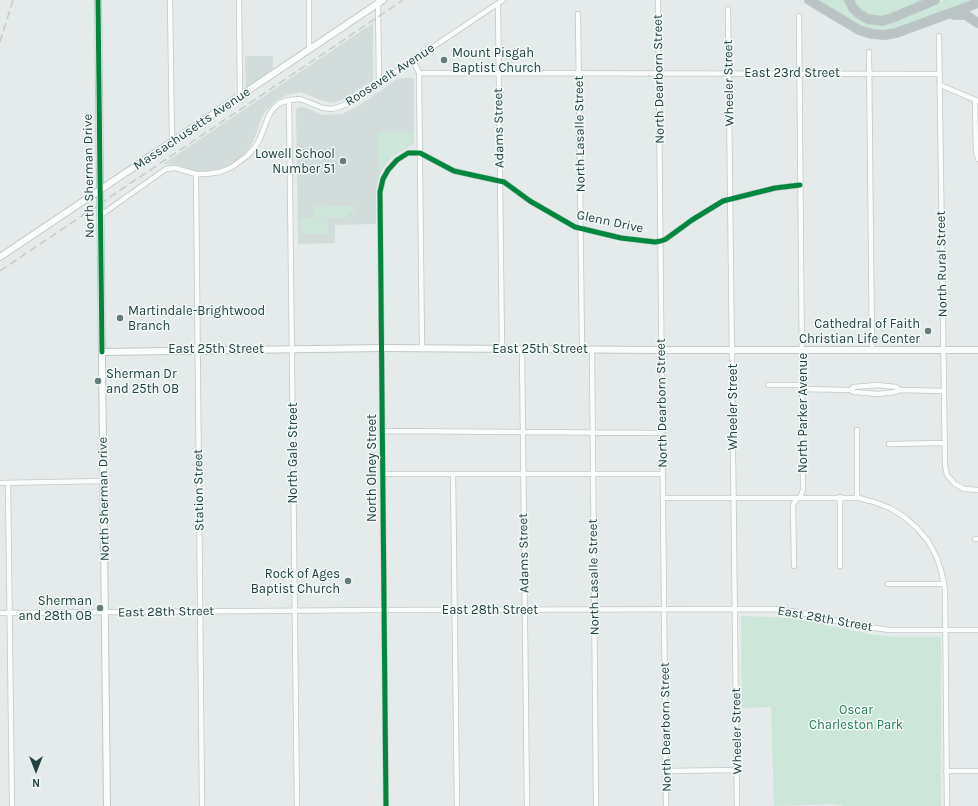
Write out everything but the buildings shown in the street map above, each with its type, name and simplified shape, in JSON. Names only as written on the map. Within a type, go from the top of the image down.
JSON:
[{"type":"highway","points":[[809,0],[859,30],[872,34],[885,35],[896,33],[978,3]]},
{"type":"highway","points":[[849,0],[853,8],[859,14],[872,20],[882,21],[935,0]]},
{"type":"highway","points":[[944,16],[962,14],[970,17],[978,24]]},
{"type":"street","name":"North Sherman Drive","points":[[98,0],[107,806]]},
{"type":"street","points":[[170,0],[172,142]]},
{"type":"street","points":[[239,0],[240,96]]},
{"type":"street","points":[[308,0],[309,50]]},
{"type":"street","name":"Roosevelt Avenue","points":[[289,100],[304,100],[324,108],[335,108],[348,104],[503,0]]},
{"type":"street","name":"North Dearborn Street","points":[[658,0],[666,806]]},
{"type":"street","name":"Massachusetts Avenue","points":[[0,257],[380,1]]},
{"type":"street","points":[[379,83],[380,1]]},
{"type":"street","name":"Adams Street","points":[[498,4],[502,349]]},
{"type":"street","name":"Wheeler Street","points":[[728,9],[738,806]]},
{"type":"street","name":"North Lasalle Street","points":[[578,14],[582,349]]},
{"type":"street","name":"North Parker Avenue","points":[[794,566],[793,504],[803,490],[803,350],[798,16]]},
{"type":"street","name":"North Rural Street","points":[[939,36],[944,465],[952,482],[964,489],[978,490]]},
{"type":"street","points":[[868,52],[872,350]]},
{"type":"street","points":[[413,60],[419,73],[422,348]]},
{"type":"street","name":"East 23rd Street","points":[[419,73],[940,74]]},
{"type":"street","points":[[940,85],[976,101],[976,152],[978,159]]},
{"type":"street","points":[[101,215],[168,168],[175,168],[196,174],[211,174],[232,167],[243,160],[251,152],[259,140],[270,112],[280,103],[289,100]]},
{"type":"street","name":"North Gale Street","points":[[289,100],[297,806]]},
{"type":"street","name":"North Olney Street","points":[[386,806],[381,187],[386,173],[393,163],[408,153],[420,153]]},
{"type":"street","name":"Glenn Drive","points":[[420,153],[454,171],[504,182],[569,224],[581,229],[622,238],[661,241]]},
{"type":"street","name":"Station Street","points":[[196,174],[202,806]]},
{"type":"street","points":[[661,241],[714,206],[731,199],[775,188],[800,185]]},
{"type":"street","name":"East 25th Street","points":[[102,352],[382,348],[978,350]]},
{"type":"street","name":"Adams Street","points":[[522,349],[527,806]]},
{"type":"street","name":"North Lasalle Street","points":[[592,349],[596,806]]},
{"type":"street","points":[[768,385],[850,390],[854,392],[878,394],[900,390],[944,391]]},
{"type":"street","points":[[850,390],[854,388],[877,385],[896,387],[900,390]]},
{"type":"street","points":[[857,430],[857,498]]},
{"type":"street","points":[[383,431],[662,433]]},
{"type":"street","points":[[889,444],[944,443]]},
{"type":"street","points":[[383,474],[663,474]]},
{"type":"street","points":[[453,474],[457,806]]},
{"type":"street","points":[[0,483],[104,482]]},
{"type":"street","points":[[8,483],[12,806]]},
{"type":"street","points":[[840,497],[840,566]]},
{"type":"street","points":[[663,498],[857,498],[888,507],[906,518],[924,536],[939,562],[944,584],[946,806]]},
{"type":"street","points":[[888,584],[944,584]]},
{"type":"street","name":"East 28th Street","points":[[0,613],[295,610],[735,609],[783,610],[854,625],[889,630],[978,630]]},
{"type":"street","points":[[666,771],[737,770]]},
{"type":"street","points":[[946,771],[978,771]]},
{"type":"shaded area","points":[[373,23],[373,80],[344,99],[334,103],[323,101],[301,92],[287,95],[274,102],[262,116],[251,146],[240,159],[227,166],[213,171],[201,172],[188,170],[177,165],[163,164]]},
{"type":"shaded area","points":[[245,56],[273,56],[273,69],[246,88]]},
{"type":"shaded area","name":"Lowell School Number 51","points":[[399,78],[414,79],[414,144],[393,156],[385,165],[379,176],[376,193],[376,224],[335,225],[335,243],[298,244],[297,108],[307,108],[322,115],[342,114],[360,105]]},
{"type":"green space","points":[[816,0],[845,0],[848,8],[857,18],[870,24],[878,25],[895,22],[944,0],[971,0],[971,2],[889,32],[864,30]]},
{"type":"green space","points":[[853,0],[928,0],[885,18],[866,15],[855,6]]},
{"type":"green space","points":[[414,132],[414,143],[388,160],[379,174],[378,133]]},
{"type":"green space","points":[[354,206],[355,211],[345,218],[313,217],[313,207]]},
{"type":"green space","points":[[302,218],[328,218],[328,234],[301,234],[301,227],[298,220]]},
{"type":"green space","name":"Oscar Charleston Park","points":[[741,616],[791,618],[876,635],[900,637],[941,637],[941,806],[844,806],[834,804],[774,806],[771,707],[742,708]]},
{"type":"railway","points":[[0,42],[13,0]]},
{"type":"railway","points":[[0,271],[403,0]]},
{"type":"cycle path","points":[[98,0],[102,352]]},
{"type":"cycle path","points":[[386,806],[380,192],[383,179],[388,170],[397,160],[408,153],[420,153],[454,171],[504,182],[530,201],[575,227],[621,238],[655,242],[666,239],[692,220],[723,201],[775,188],[800,185]]},
{"type":"place","name":"Mount Pisgah Baptist Church","points":[[444,60]]},
{"type":"place","name":"Lowell School Number 51","points":[[343,161]]},
{"type":"place","name":"Martindale-Brightwood Branch","points":[[120,318]]},
{"type":"place","name":"Cathedral of Faith Christian Life Center","points":[[928,331]]},
{"type":"place","name":"Sherman Dr and 25th OB","points":[[98,381]]},
{"type":"place","name":"Rock of Ages Baptist Church","points":[[348,581]]},
{"type":"place","name":"Sherman and 28th OB","points":[[100,608]]}]
